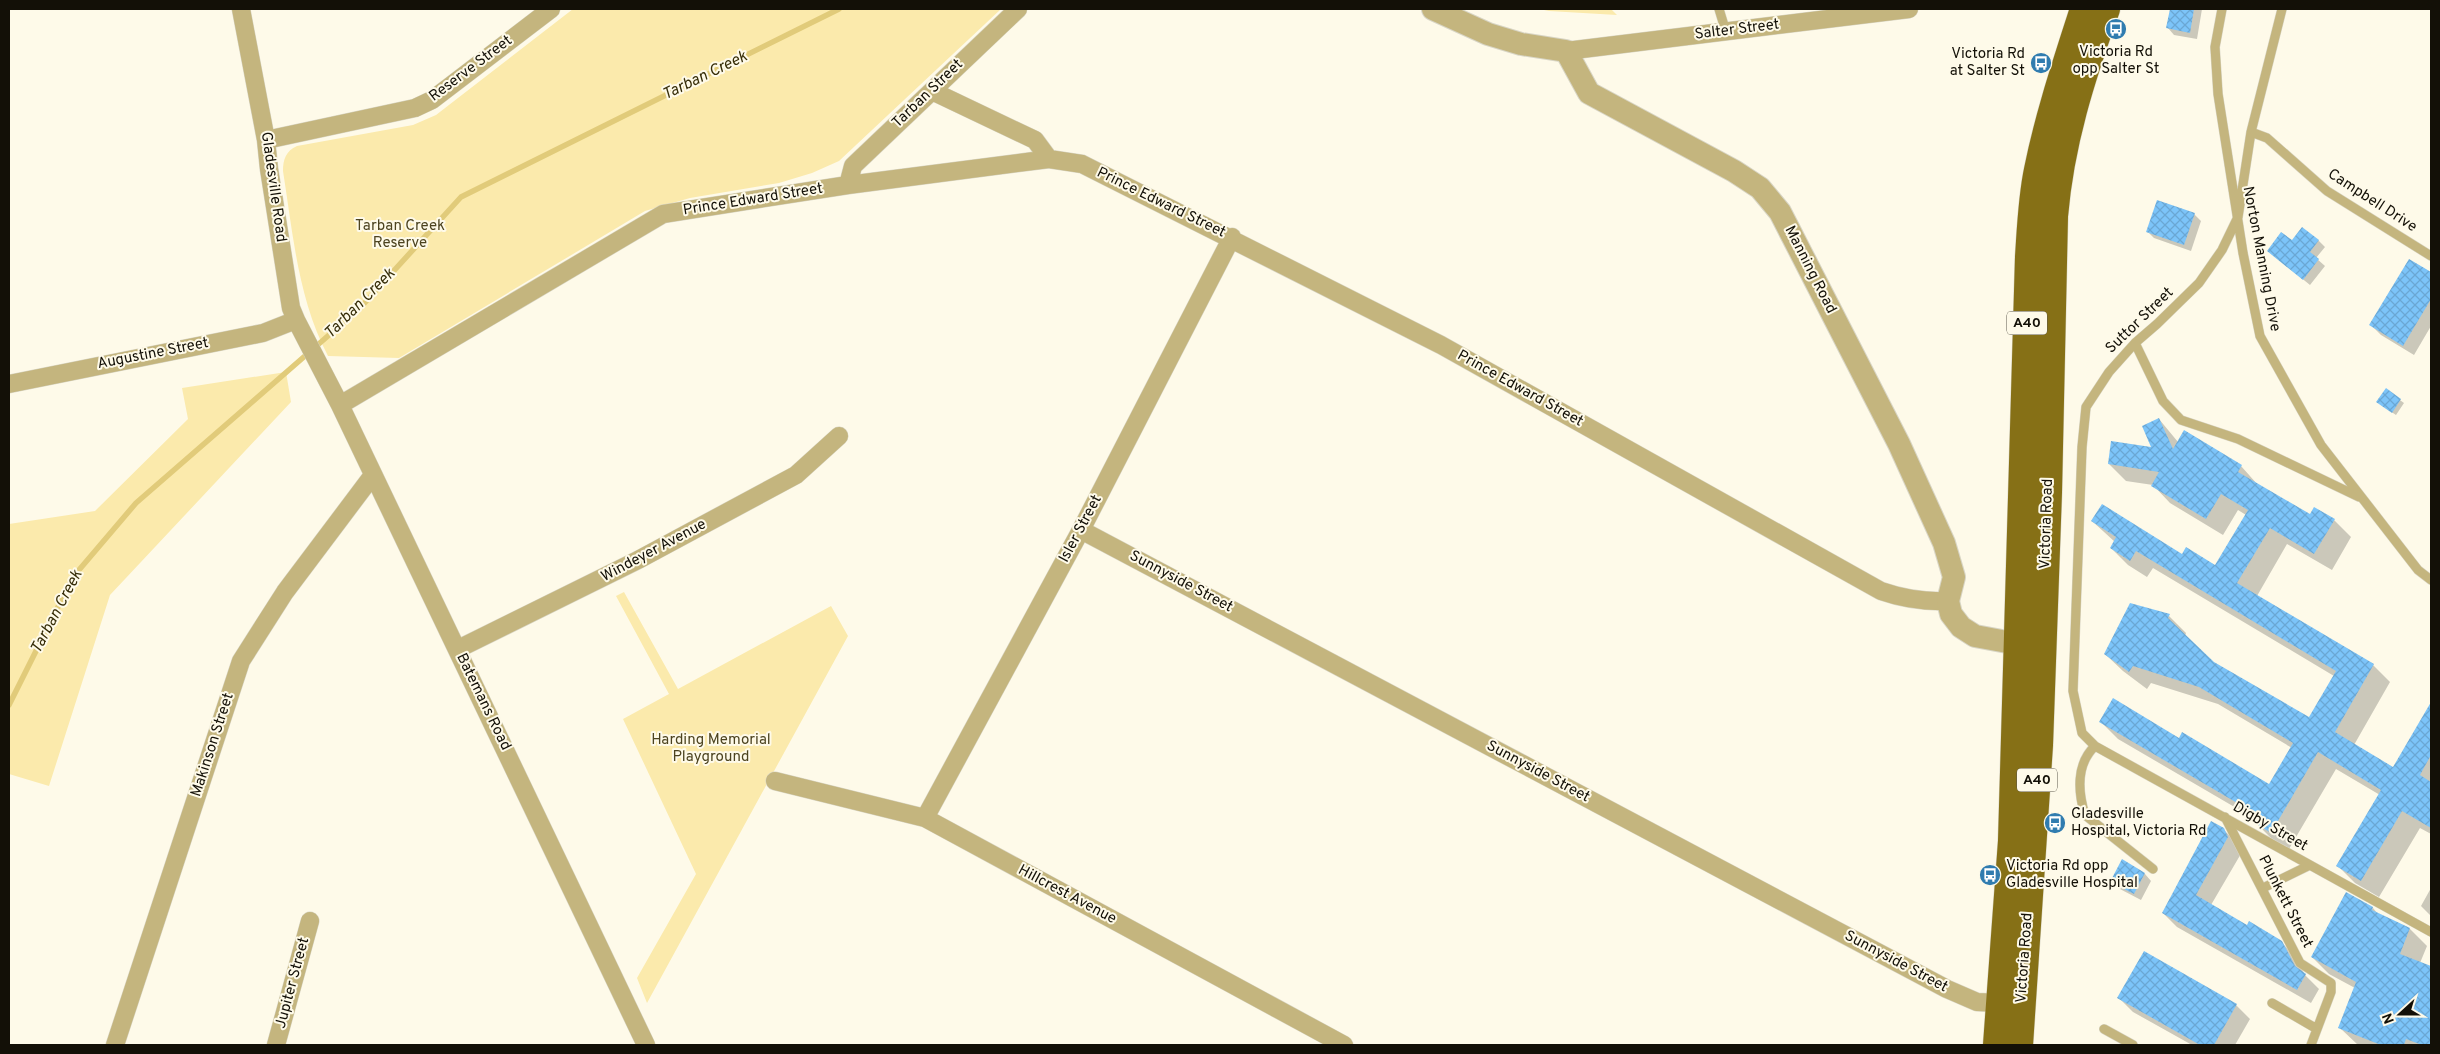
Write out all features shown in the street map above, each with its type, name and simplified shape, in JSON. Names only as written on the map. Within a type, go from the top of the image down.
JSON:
[{"type":"highway","name":"Victoria Road","points":[[2019,1045],[2038,771],[2030,644],[2028,256],[2037,172],[2049,122],[2084,9]]},
{"type":"highway","name":"Victoria Road","points":[[1997,1045],[2012,841],[2030,644],[2058,175],[2075,101],[2106,9]]},
{"type":"street","name":"Gladesville Road","points":[[241,9],[266,140],[270,178],[292,308],[298,325],[317,360]]},
{"type":"street","name":"Reserve Street","points":[[266,140],[388,115],[432,100],[551,9]]},
{"type":"street","name":"Tarban Street","points":[[848,185],[853,166],[1018,9]]},
{"type":"street","points":[[1433,9],[1488,34],[1521,44],[1566,51]]},
{"type":"street","name":"Salter Street","points":[[1566,51],[1909,9]]},
{"type":"street","name":"Manning Road","points":[[1566,51],[1590,93],[1734,171],[1760,188],[1780,212],[1899,444],[1944,543],[1954,577],[1948,601]]},
{"type":"street","points":[[932,91],[1035,140],[1049,159]]},
{"type":"street","name":"Prince Edward Street","points":[[340,405],[664,214],[848,185],[1049,159],[1082,164],[1441,345],[1881,591],[1904,599],[1924,602],[1948,601]]},
{"type":"street","name":"Isler Street","points":[[925,818],[1081,530],[1232,238]]},
{"type":"street","name":"Augustine Street","points":[[9,384],[298,325]]},
{"type":"street","name":"Batemans Road","points":[[317,360],[458,649],[646,1045]]},
{"type":"street","name":"Windeyer Avenue","points":[[458,649],[638,560],[796,475],[839,436]]},
{"type":"street","name":"Makinson Street","points":[[115,1045],[240,661],[285,592],[373,475]]},
{"type":"street","name":"Sunnyside Street","points":[[1081,530],[1947,989],[1977,1002],[2000,1003]]},
{"type":"street","points":[[1948,601],[1951,614],[1961,627],[1975,636],[2030,644]]},
{"type":"street","name":"Hillcrest Avenue","points":[[775,781],[925,818],[1344,1045]]},
{"type":"street","name":"Jupiter Street","points":[[276,1045],[310,921]]},
{"type":"lane","points":[[1719,9],[1726,32]]},
{"type":"lane","name":"Norton Manning Drive","points":[[2222,9],[2215,47],[2218,94],[2260,336],[2321,445],[2418,570],[2431,580]]},
{"type":"lane","points":[[2238,217],[2251,132],[2282,9]]},
{"type":"lane","name":"Campbell Drive","points":[[2251,132],[2267,138],[2327,191],[2431,256]]},
{"type":"lane","name":"Suttor Street","points":[[2095,746],[2082,734],[2073,691],[2073,641],[2086,407],[2109,372],[2135,342],[2157,324],[2199,283],[2222,250],[2238,217]]},
{"type":"lane","points":[[2135,342],[2163,401],[2181,420],[2238,440],[2362,498]]},
{"type":"lane","points":[[2095,746],[2088,752],[2081,768],[2080,787],[2084,815],[2154,869]]},
{"type":"lane","name":"Digby Street","points":[[2095,746],[2225,816],[2431,932]]},
{"type":"lane","name":"Plunkett Street","points":[[2225,816],[2300,963],[2331,983],[2331,992],[2311,1045]]},
{"type":"lane","points":[[2263,888],[2310,865]]},
{"type":"lane","points":[[2272,1004],[2317,1029]]},
{"type":"lane","points":[[2104,1029],[2133,1045]]},
{"type":"green space","name":"Tarban Creek Reserve","points":[[573,9],[1001,9],[839,161],[812,173],[779,183],[690,198],[645,211],[399,358],[328,356],[310,312],[298,266],[283,171],[288,153],[297,146],[413,125],[436,115]]},
{"type":"green space","points":[[1539,9],[1611,9],[1617,15],[1549,11]]},
{"type":"green space","points":[[286,372],[291,402],[110,595],[49,786],[9,774],[9,524],[95,511],[188,419],[182,388]]},
{"type":"green space","name":"Harding Memorial Playground","points":[[624,592],[678,689],[831,606],[848,636],[647,1003],[637,978],[696,874],[623,719],[669,694],[616,596]]},
{"type":"building","points":[[2170,9],[2194,9],[2190,33],[2166,28]]},
{"type":"building","points":[[2157,200],[2195,213],[2184,245],[2146,232]]},
{"type":"building","points":[[2302,227],[2319,240],[2310,252],[2319,259],[2303,280],[2267,251],[2281,232],[2292,240]]},
{"type":"building","points":[[2409,259],[2431,272],[2431,299],[2403,346],[2369,325]]},
{"type":"building","points":[[2386,388],[2401,399],[2392,413],[2376,402]]},
{"type":"building","points":[[2159,418],[2173,449],[2184,430],[2242,465],[2238,472],[2310,514],[2314,507],[2335,519],[2314,554],[2270,528],[2237,583],[2374,664],[2335,732],[2393,767],[2431,702],[2431,755],[2420,775],[2431,782],[2431,828],[2402,811],[2361,881],[2336,866],[2381,790],[2318,752],[2271,833],[2252,821],[2256,814],[2099,722],[2113,698],[2179,738],[2182,732],[2269,784],[2293,743],[2199,687],[2133,666],[2129,672],[2104,654],[2130,603],[2170,614],[2168,618],[2214,662],[2309,717],[2336,671],[2136,551],[2130,561],[2110,548],[2116,537],[2091,521],[2102,504],[2182,554],[2186,547],[2215,565],[2248,510],[2221,494],[2206,519],[2151,486],[2159,472],[2108,464],[2111,441],[2151,447],[2142,426]]},
{"type":"building","points":[[2211,821],[2224,828],[2228,837],[2196,895],[2247,925],[2249,921],[2282,941],[2295,966],[2306,974],[2297,990],[2162,913]]},
{"type":"building","points":[[2122,859],[2145,873],[2134,894],[2110,882]]},
{"type":"building","points":[[2346,892],[2373,907],[2372,910],[2410,928],[2400,954],[2431,966],[2431,1045],[2422,1045],[2406,1039],[2404,1045],[2381,1045],[2338,1028],[2356,982],[2311,957]]},
{"type":"building","points":[[2144,951],[2237,1004],[2214,1045],[2200,1045],[2117,998]]},
{"type":"waterway","name":"Tarban Creek","points":[[9,705],[73,577],[136,503],[360,308],[461,197],[839,9]]},
{"type":"place","name":"Victoria Rd opp Salter St","points":[[2116,29]]},
{"type":"place","name":"Victoria Rd at Salter St","points":[[2041,63]]},
{"type":"place","name":"Gladesville Hospital, Victoria Rd","points":[[2055,823]]},
{"type":"place","name":"Victoria Rd opp Gladesville Hospital","points":[[1990,875]]}]
